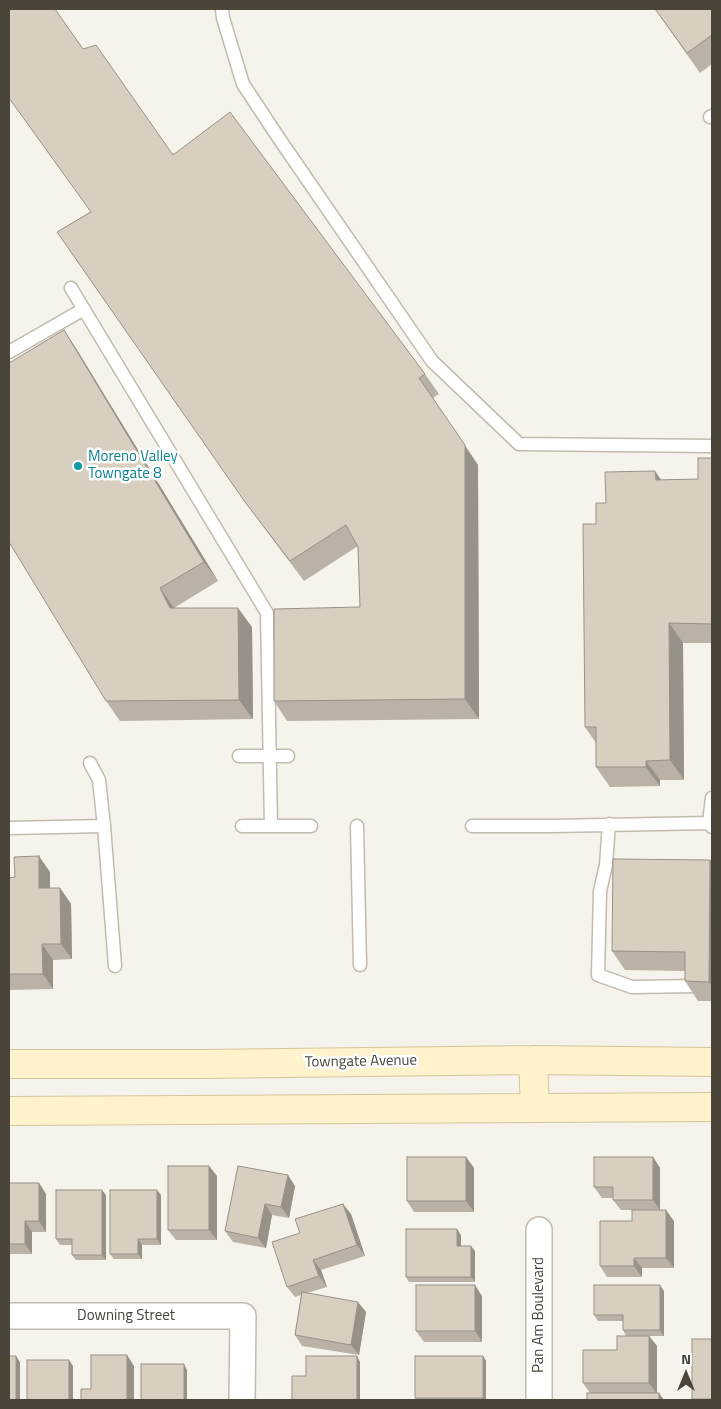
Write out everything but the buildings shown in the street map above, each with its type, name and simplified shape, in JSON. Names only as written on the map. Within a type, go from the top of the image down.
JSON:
[{"type":"main road","name":"Towngate Avenue","points":[[9,1064],[533,1060],[712,1062]]},
{"type":"main road","points":[[533,1060],[535,1107]]},
{"type":"main road","points":[[9,1111],[226,1111],[535,1107],[712,1108]]},
{"type":"street","name":"Pan Am Boulevard","points":[[539,1230],[539,1400]]},
{"type":"street","name":"Downing Street","points":[[9,1316],[243,1316],[242,1400]]},
{"type":"lane","points":[[222,9],[243,84],[278,138],[432,361],[518,444],[712,446]]},
{"type":"lane","points":[[71,288],[266,613],[271,826]]},
{"type":"lane","points":[[9,352],[84,308]]},
{"type":"lane","points":[[239,756],[288,756]]},
{"type":"lane","points":[[90,763],[99,780],[115,966]]},
{"type":"lane","points":[[472,826],[710,825],[712,798]]},
{"type":"lane","points":[[609,824],[606,865],[600,890],[598,975],[632,987],[698,986]]},
{"type":"lane","points":[[9,828],[104,826]]},
{"type":"lane","points":[[242,826],[312,826]]},
{"type":"lane","points":[[357,826],[360,965]]},
{"type":"place","name":"Moreno Valley Towngate 8","points":[[78,466]]}]
